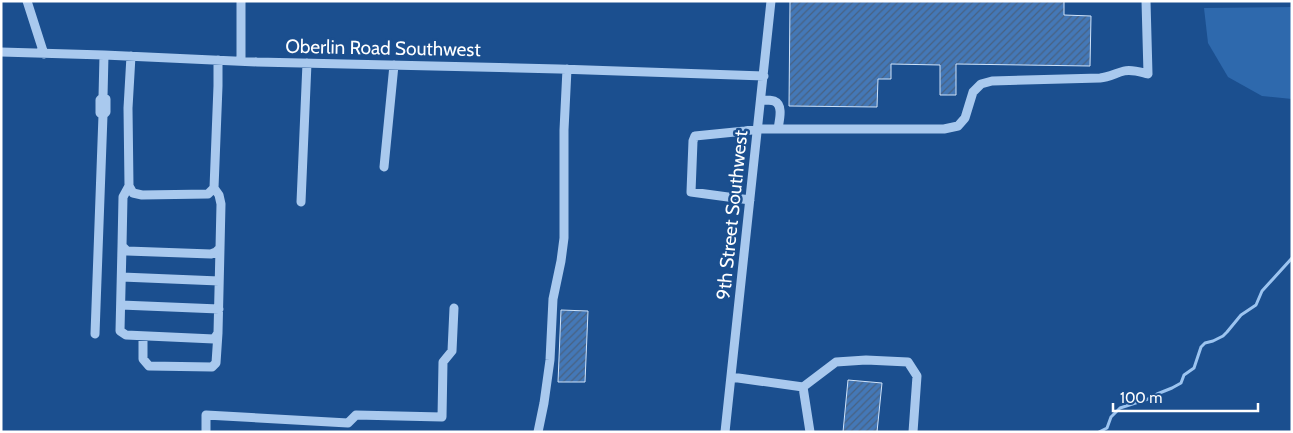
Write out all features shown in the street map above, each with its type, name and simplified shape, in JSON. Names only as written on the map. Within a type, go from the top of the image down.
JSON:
[{"type":"street","points":[[27,1],[44,54]]},
{"type":"street","points":[[241,1],[241,61]]},
{"type":"street","name":"9th Street Southwest","points":[[725,432],[771,1]]},
{"type":"street","points":[[750,200],[691,192],[693,141],[695,136],[758,128],[944,129],[958,126],[965,118],[973,92],[981,84],[992,81],[1100,78],[1134,70],[1148,74],[1146,1]]},
{"type":"street","name":"Oberlin Road Southwest","points":[[1,52],[764,76]]},
{"type":"street","points":[[95,334],[104,115],[100,113],[100,100],[103,97],[104,55]]},
{"type":"street","points":[[131,56],[128,108],[129,186],[133,193],[142,195],[208,194],[214,188]]},
{"type":"street","points":[[143,336],[142,359],[149,366],[212,367],[216,363],[221,204],[214,188],[218,60]]},
{"type":"street","points":[[301,202],[307,63]]},
{"type":"street","points":[[384,167],[394,65]]},
{"type":"street","points":[[538,432],[550,360],[553,300],[564,238],[564,130],[567,69]]},
{"type":"street","points":[[761,100],[774,101],[779,105],[778,129]]},
{"type":"street","points":[[129,186],[123,197],[120,331],[126,335],[214,339],[218,333]]},
{"type":"street","points":[[122,246],[127,250],[211,254],[220,248]]},
{"type":"street","points":[[122,277],[219,281]]},
{"type":"street","points":[[121,305],[219,309]]},
{"type":"street","points":[[206,432],[206,415],[348,427],[356,415],[442,416],[443,362],[452,351],[454,308]]},
{"type":"street","points":[[731,377],[803,386],[836,362],[866,360],[908,362],[917,376],[913,432]]},
{"type":"street","points":[[803,386],[810,432]]},
{"type":"shaded area","points":[[1292,7],[1292,99],[1262,96],[1228,77],[1208,43],[1204,8]]},
{"type":"building","points":[[790,1],[1064,1],[1064,15],[1091,16],[1090,66],[956,64],[956,95],[940,95],[940,65],[891,64],[891,79],[878,79],[877,107],[789,106]]},
{"type":"building","points":[[561,310],[588,311],[585,382],[558,382]]},
{"type":"building","points":[[848,380],[882,383],[877,432],[843,432]]},
{"type":"waterway","points":[[1099,432],[1107,428],[1111,417],[1120,408],[1148,399],[1181,383],[1184,375],[1194,368],[1201,347],[1205,343],[1223,336],[1241,315],[1256,305],[1262,291],[1292,258]]}]
